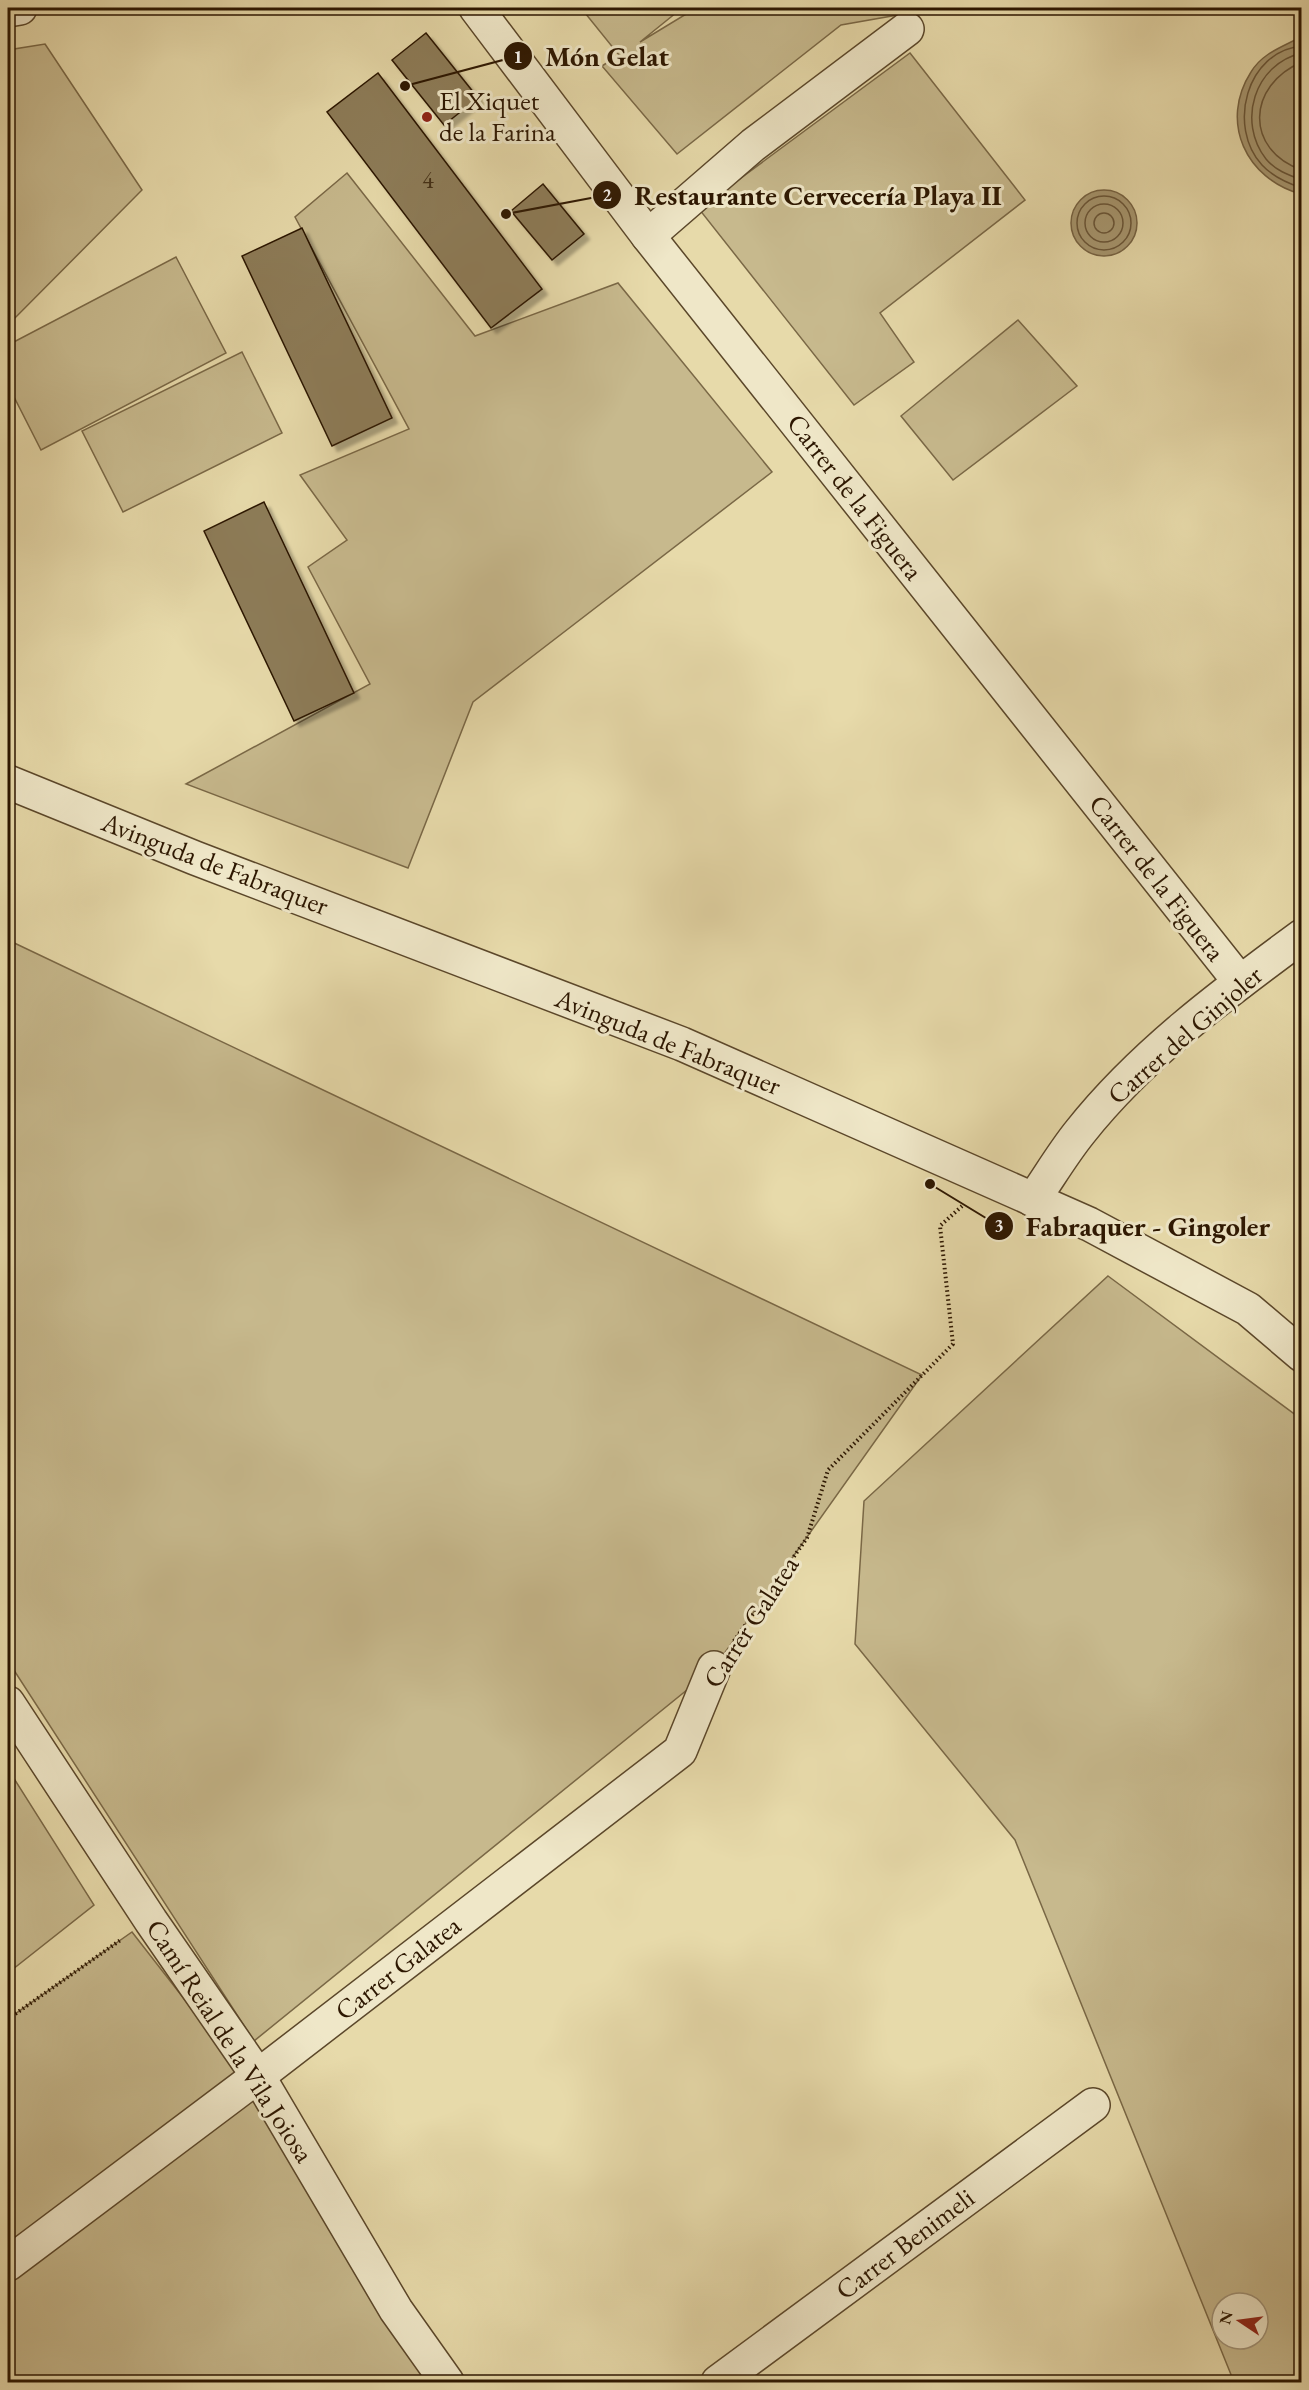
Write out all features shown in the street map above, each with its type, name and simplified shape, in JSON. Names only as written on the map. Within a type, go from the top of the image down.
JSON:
[{"type":"street","points":[[8,10],[20,8]]},
{"type":"street","name":"Carrer de la Figuera","points":[[476,8],[648,236],[1240,982]]},
{"type":"street","points":[[648,236],[753,145],[908,29]]},
{"type":"street","name":"Avinguda de Fabraquer","points":[[8,782],[195,858],[682,1044],[1089,1224],[1248,1309],[1302,1355]]},
{"type":"street","name":"Carrer del Ginjoler","points":[[1033,1200],[1080,1132],[1136,1070],[1240,982],[1302,936]]},
{"type":"street","name":"Carrer Galatea","points":[[8,2264],[258,2076],[680,1751],[714,1668]]},
{"type":"street","name":"Camí Reial de la Vila Joiosa","points":[[8,1703],[151,1921],[258,2076],[396,2310],[447,2382]]},
{"type":"street","name":"Carrer Benimeli","points":[[718,2382],[1093,2105]]},
{"type":"path","name":"Carrer Galatea","points":[[714,1668],[807,1538],[828,1470],[953,1344],[940,1226],[989,1180]]},
{"type":"path","points":[[8,2019],[151,1921]]},
{"type":"shaded area","points":[[581,8],[682,8],[640,42],[696,8],[916,8],[909,13],[841,25],[677,154],[602,66],[619,55]]},
{"type":"shaded area","points":[[45,44],[142,190],[8,325],[8,50]]},
{"type":"shaded area","points":[[910,53],[1025,200],[880,313],[914,362],[854,405],[699,209]]},
{"type":"shaded area","points":[[347,173],[475,336],[618,283],[772,472],[473,702],[408,868],[186,784],[370,684],[308,567],[347,540],[300,475],[409,429],[295,217]]},
{"type":"shaded area","points":[[176,257],[226,353],[41,450],[8,385],[8,345]]},
{"type":"shaded area","points":[[1018,320],[1077,386],[953,480],[901,416]]},
{"type":"shaded area","points":[[242,352],[282,433],[123,512],[82,431]]},
{"type":"shaded area","points":[[8,940],[922,1375],[714,1668],[254,2041],[8,1661]]},
{"type":"shaded area","points":[[1108,1276],[1301,1419],[1301,2382],[1234,2382],[1221,2351],[1270,2351],[1270,2291],[1210,2291],[1210,2323],[1015,1840],[855,1644],[864,1501]]},
{"type":"shaded area","points":[[8,1769],[94,1905],[8,1973]]},
{"type":"shaded area","points":[[132,1932],[227,2054],[427,2382],[8,2382],[8,2019]]},
{"type":"water","points":[[1295,40],[1301,40],[1301,194],[1282,187],[1265,176],[1243,146],[1238,129],[1238,110],[1242,91],[1251,72],[1265,57]]},
{"type":"water","points":[[1104,190],[1117,193],[1127,200],[1134,210],[1137,223],[1134,236],[1127,246],[1117,253],[1104,256],[1091,253],[1081,246],[1074,236],[1071,223],[1074,210],[1081,200],[1091,193]]},
{"type":"building","points":[[426,33],[478,98],[444,125],[392,60]]},
{"type":"building","points":[[378,73],[542,289],[491,328],[327,112]]},
{"type":"building","points":[[543,184],[584,234],[552,260],[511,211]]},
{"type":"building","points":[[302,228],[392,418],[332,446],[242,256]]},
{"type":"building","points":[[264,502],[354,693],[294,721],[204,531]]},
{"type":"place","name":"Món Gelat","points":[[405,86]]},
{"type":"place","name":"El Xiquet de la Farina","points":[[427,117]]},
{"type":"place","name":"Restaurante Cervecería Playa II","points":[[506,214]]},
{"type":"place","name":"Fabraquer - Gingoler","points":[[930,1184]]}]
